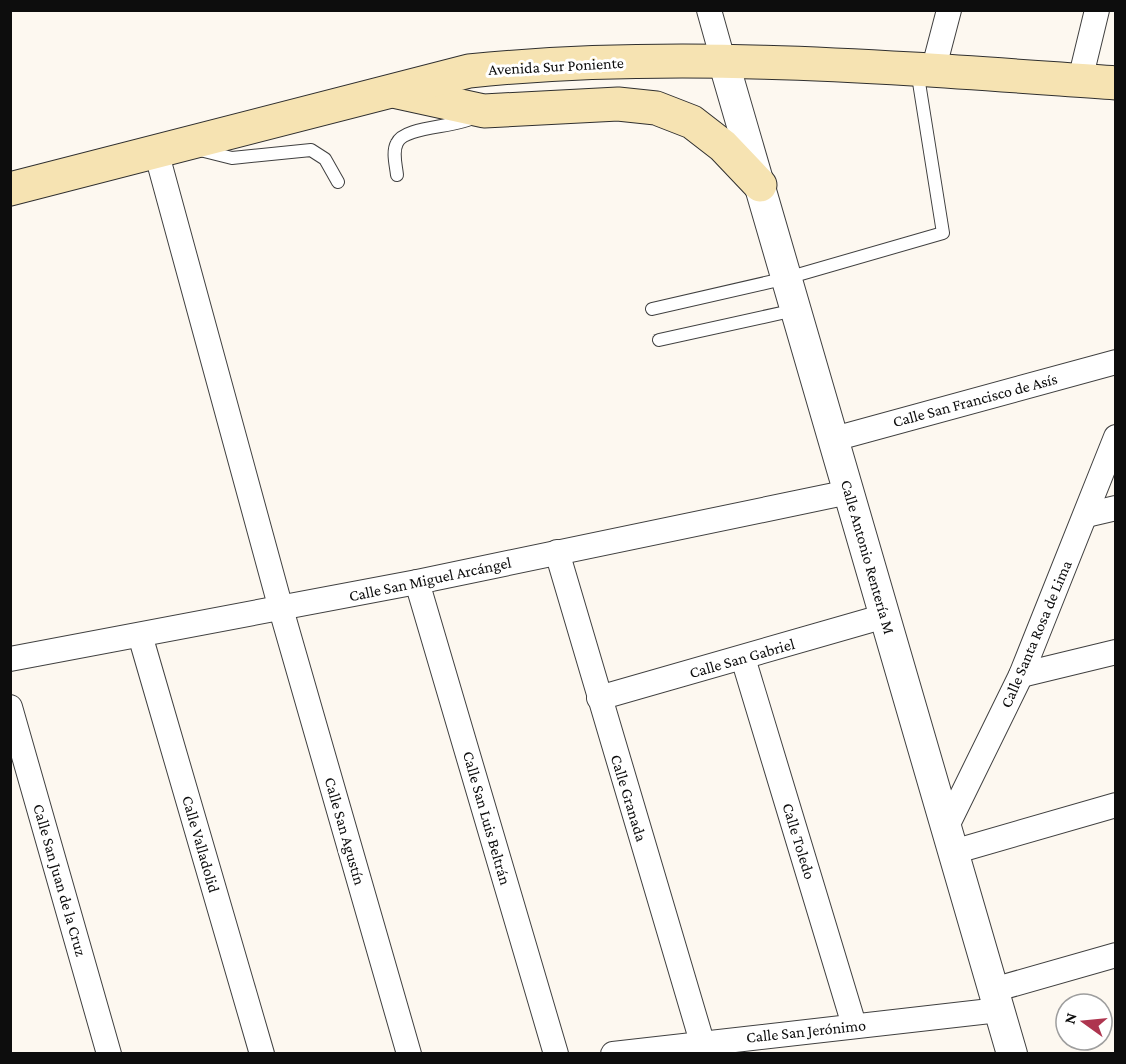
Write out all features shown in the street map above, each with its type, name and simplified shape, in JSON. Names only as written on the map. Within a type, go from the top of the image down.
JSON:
[{"type":"main road","name":"Avenida Sur Poniente","points":[[10,189],[469,71],[527,65],[723,60],[925,70],[1116,83]]},
{"type":"main road","points":[[393,91],[484,111],[618,104],[656,108],[692,122],[723,146],[760,184]]},
{"type":"street","points":[[709,10],[723,60]]},
{"type":"street","points":[[925,70],[949,10]]},
{"type":"street","points":[[1080,80],[1097,10]]},
{"type":"street","name":"Calle Antonio Rentería M","points":[[723,60],[1012,1053]]},
{"type":"street","name":"Calle San Agustín","points":[[167,149],[281,609],[409,1053]]},
{"type":"street","name":"Calle San Francisco de Asís","points":[[834,439],[1116,362]]},
{"type":"street","name":"Calle Santa Rosa de Lima","points":[[950,840],[1021,675],[1116,437]]},
{"type":"street","name":"Calle San Miguel Arcángel","points":[[10,659],[417,582],[849,492]]},
{"type":"street","points":[[1086,515],[1116,508]]},
{"type":"street","name":"Calle Granada","points":[[557,552],[702,1042]]},
{"type":"street","name":"Calle San Luis Beltrán","points":[[417,582],[556,1053]]},
{"type":"street","name":"Calle San Gabriel","points":[[599,698],[885,616]]},
{"type":"street","name":"Calle Valladolid","points":[[140,635],[262,1053]]},
{"type":"street","points":[[1021,675],[1116,652]]},
{"type":"street","name":"Calle Toledo","points":[[743,658],[854,1025]]},
{"type":"street","name":"Calle San Juan de la Cruz","points":[[10,707],[109,1053]]},
{"type":"street","points":[[950,840],[1116,805]]},
{"type":"street","name":"Calle San Jerónimo","points":[[613,1053],[854,1025],[996,1000],[1116,955]]},
{"type":"lane","points":[[652,309],[787,278],[943,233],[925,70]]},
{"type":"lane","points":[[397,176],[394,151],[397,140],[407,132],[465,123],[484,111]]},
{"type":"lane","points":[[167,149],[232,158],[311,150],[325,159],[338,182]]},
{"type":"lane","points":[[659,340],[796,310]]}]
